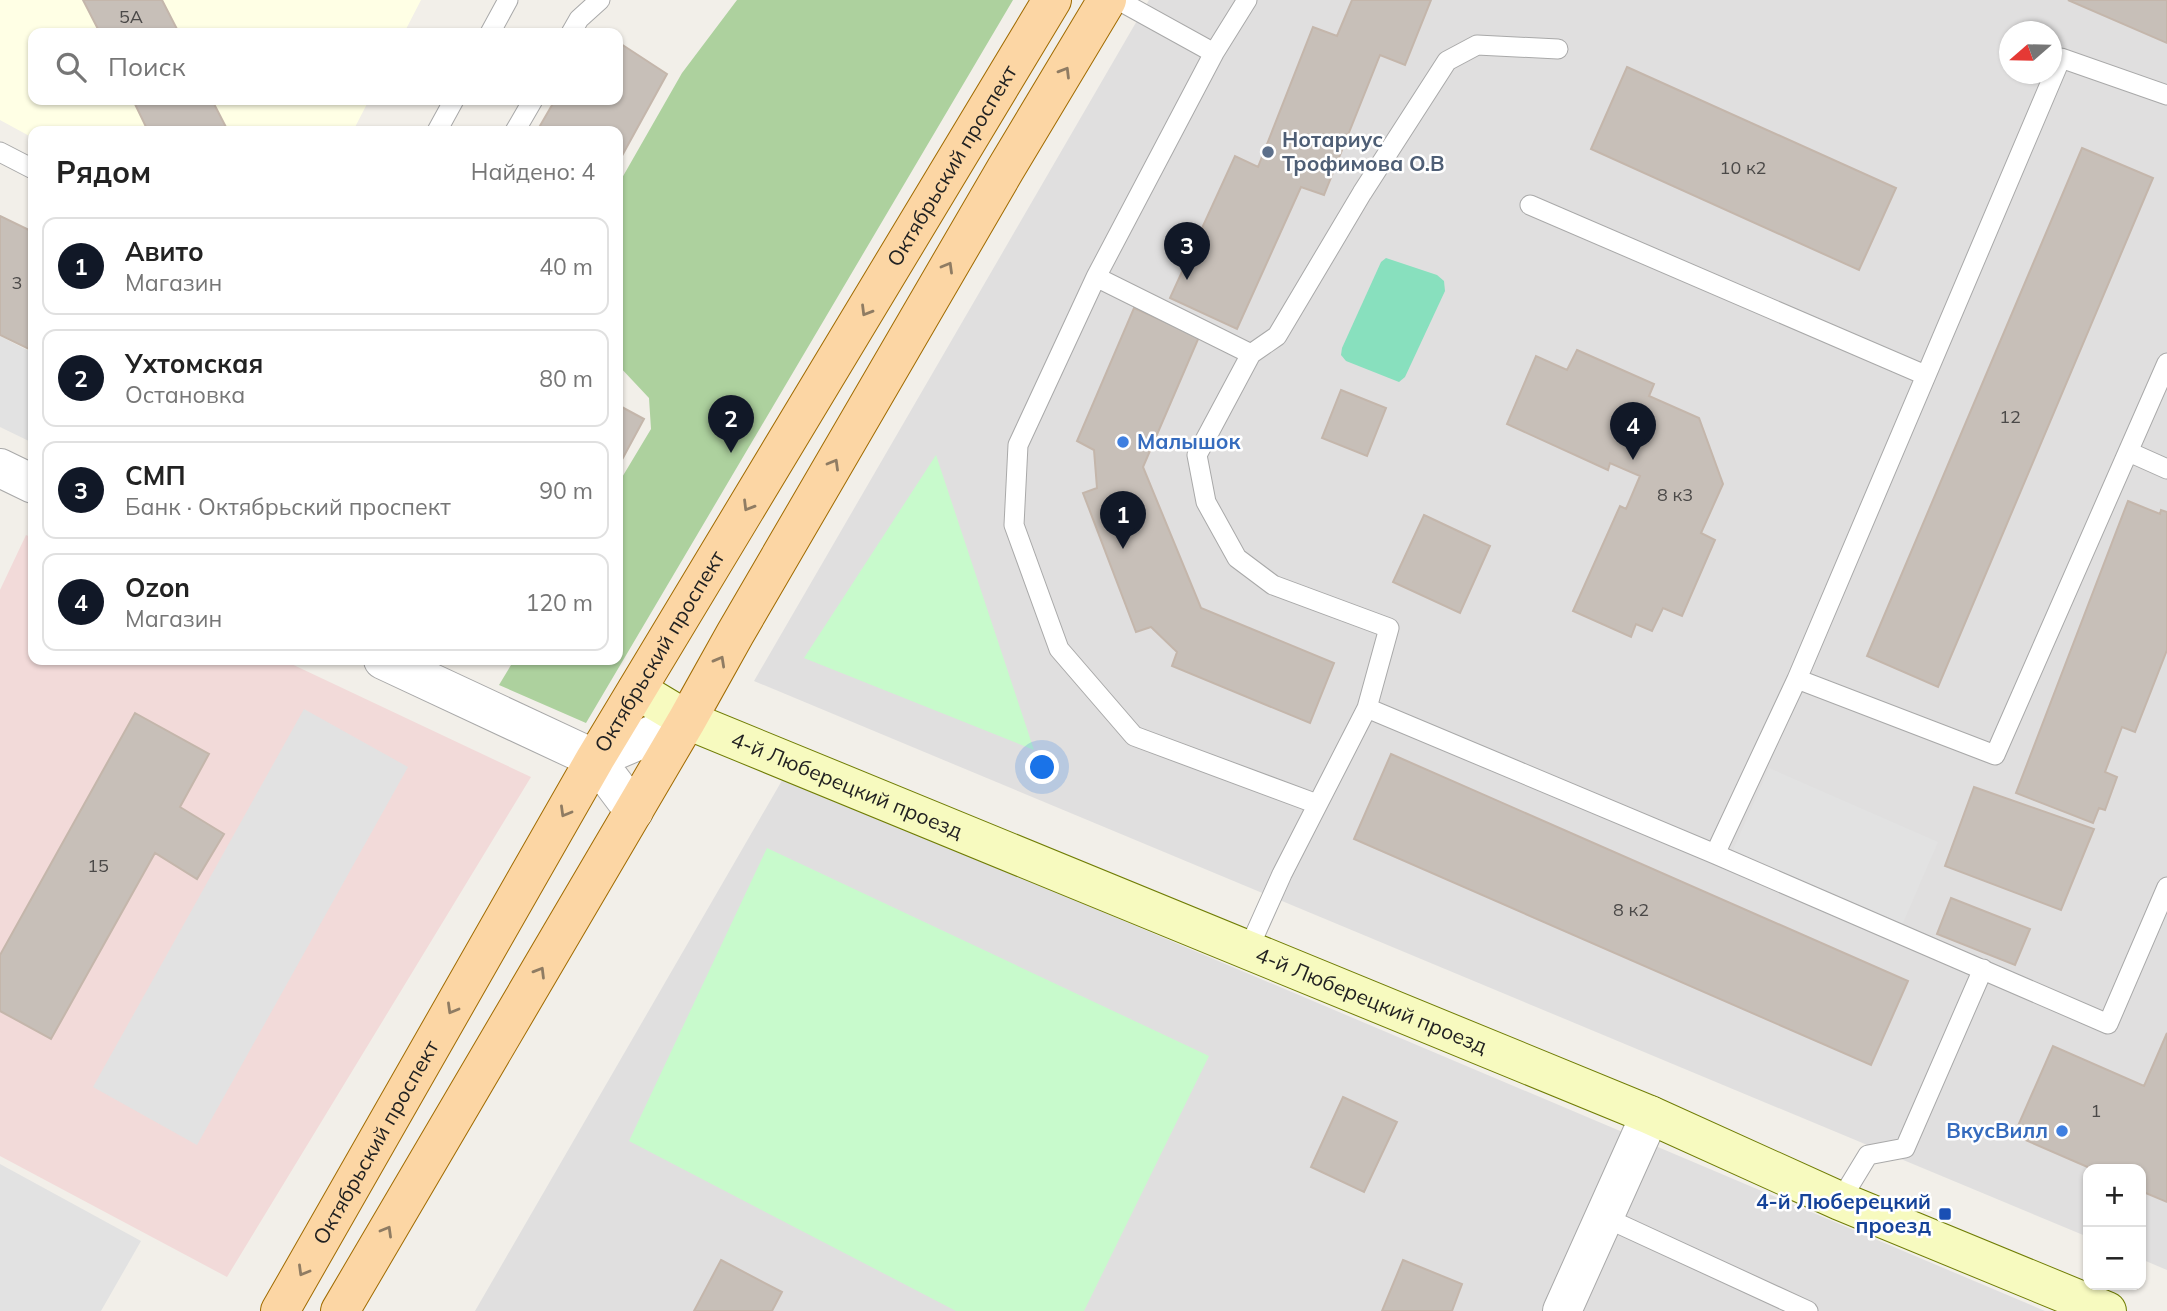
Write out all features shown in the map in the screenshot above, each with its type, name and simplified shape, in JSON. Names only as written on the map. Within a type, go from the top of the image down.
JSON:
[{"type":"main road","name":"Октябрьский проспект","points":[[280,1311],[595,759],[1052,0]]},
{"type":"main road","points":[[340,1311],[634,811],[970,230],[1107,0]]},
{"type":"street","points":[[0,468],[28,482]]},
{"type":"street","points":[[394,665],[595,759],[634,811]]},
{"type":"street","name":"4-й Люберецкий проезд","points":[[637,690],[687,720],[1650,1115],[1840,1201],[2107,1311]]},
{"type":"street","points":[[595,759],[687,720]]},
{"type":"street","points":[[1562,1311],[1650,1115]]},
{"type":"lane","points":[[493,28],[508,0]]},
{"type":"lane","points":[[574,28],[579,19],[600,0]]},
{"type":"lane","points":[[1118,0],[1214,53]]},
{"type":"lane","points":[[1247,0],[1214,53],[1096,277],[1018,445],[1014,525],[1059,649],[1134,736],[1317,804]]},
{"type":"lane","points":[[1248,950],[1282,874],[1367,708],[1389,628],[1273,585],[1237,558],[1206,502],[1197,455],[1251,354],[1277,336],[1447,61],[1477,45],[1558,49]]},
{"type":"lane","points":[[1715,854],[1797,679],[2061,58],[2167,95]]},
{"type":"lane","points":[[440,126],[451,105]]},
{"type":"lane","points":[[518,126],[530,105]]},
{"type":"lane","points":[[0,152],[28,166]]},
{"type":"lane","points":[[1530,205],[1925,375]]},
{"type":"lane","points":[[1096,277],[1251,354]]},
{"type":"lane","points":[[1797,679],[1996,755],[2167,363]]},
{"type":"lane","points":[[2129,452],[2167,469]]},
{"type":"lane","points":[[1367,708],[1715,854],[2108,1024],[2167,887]]},
{"type":"lane","points":[[1840,1201],[1868,1155],[1905,1148],[1983,969]]},
{"type":"lane","points":[[1604,1217],[1808,1311]]},
{"type":"shaded area","points":[[0,0],[421,0],[407,28],[28,28],[28,105],[366,105],[356,126],[28,126],[28,135],[0,120]]},
{"type":"shaded area","points":[[1149,0],[2167,0],[2167,1270],[2146,1261],[2146,1164],[2083,1164],[2083,1235],[754,681]]},
{"type":"shaded area","points":[[0,336],[28,350],[28,441],[0,427]]},
{"type":"shaded area","points":[[26,535],[28,536],[28,665],[294,665],[531,777],[227,1277],[0,1156],[0,590]]},
{"type":"shaded area","points":[[304,709],[408,767],[197,1145],[93,1087]]},
{"type":"shaded area","points":[[1769,768],[1938,842],[1902,925],[1733,850]]},
{"type":"shaded area","points":[[784,777],[2045,1311],[475,1311]]},
{"type":"shaded area","points":[[0,1164],[141,1241],[101,1311],[0,1311]]},
{"type":"green space","points":[[737,0],[1013,0],[623,660],[623,476],[651,429],[649,398],[623,370],[623,176],[682,73]]},
{"type":"green space","points":[[1386,258],[1437,275],[1444,281],[1445,291],[1405,377],[1399,382],[1346,361],[1341,355],[1381,262]]},
{"type":"green space","points":[[936,455],[1034,750],[804,658]]},
{"type":"green space","points":[[511,665],[620,665],[586,723],[499,685]]},
{"type":"green space","points":[[767,848],[1209,1056],[1084,1311],[956,1311],[629,1141]]},
{"type":"building","points":[[83,0],[162,0],[176,28],[97,28]]},
{"type":"building","points":[[1352,0],[1431,0],[1405,65],[1380,55],[1324,195],[1301,187],[1237,329],[1170,298],[1235,156],[1258,167],[1313,27],[1337,36]]},
{"type":"building","points":[[2068,0],[2167,0],[2167,43]]},
{"type":"building","points":[[623,45],[667,74],[623,154],[623,126],[540,126],[552,105],[623,105]]},
{"type":"building","points":[[1627,67],[1896,188],[1859,270],[1591,149]]},
{"type":"building","points":[[135,105],[215,105],[225,126],[146,126]]},
{"type":"building","points":[[2082,148],[2153,178],[1938,687],[1867,656]]},
{"type":"building","points":[[0,216],[28,230],[28,349],[0,335]]},
{"type":"building","points":[[1134,308],[1199,337],[1143,467],[1201,608],[1334,663],[1310,723],[1172,666],[1177,652],[1151,627],[1136,632],[1083,493],[1097,488],[1094,450],[1077,441]]},
{"type":"building","points":[[1577,350],[1654,384],[1649,396],[1699,418],[1723,484],[1701,533],[1715,540],[1682,616],[1663,608],[1652,631],[1636,624],[1631,637],[1573,611],[1620,506],[1626,509],[1640,476],[1610,463],[1608,470],[1507,424],[1536,356],[1567,370]]},
{"type":"building","points":[[1341,390],[1386,408],[1367,456],[1322,438]]},
{"type":"building","points":[[623,408],[644,419],[623,458]]},
{"type":"building","points":[[2128,501],[2160,514],[2161,510],[2167,512],[2167,650],[2135,732],[2122,727],[2105,772],[2117,777],[2105,810],[2099,808],[2093,823],[2016,793]]},
{"type":"building","points":[[1424,515],[1490,546],[1460,613],[1393,582]]},
{"type":"building","points":[[135,713],[209,754],[180,807],[224,834],[197,879],[155,853],[51,1039],[0,1011],[0,955]]},
{"type":"building","points":[[1391,754],[1908,981],[1871,1065],[1354,839]]},
{"type":"building","points":[[1974,787],[2094,829],[2061,910],[1945,866]]},
{"type":"building","points":[[1951,898],[2030,929],[2015,965],[1937,934]]},
{"type":"building","points":[[2167,1033],[2167,1202],[2146,1193],[2146,1164],[2083,1165],[2014,1135],[2053,1046],[2144,1086]]},
{"type":"building","points":[[1343,1097],[1397,1122],[1364,1192],[1311,1167]]},
{"type":"building","points":[[721,1260],[782,1292],[772,1311],[694,1311]]},
{"type":"building","points":[[1403,1260],[1462,1284],[1452,1311],[1382,1311]]},
{"type":"place","name":"Нотариус Трофимова О.В","points":[[1268,152]]},
{"type":"place","name":"СМП","points":[[1187,280]]},
{"type":"place","name":"Малышок","points":[[1123,442]]},
{"type":"place","name":"Ухтомская","points":[[731,453]]},
{"type":"place","name":"Ozon","points":[[1633,460]]},
{"type":"place","name":"Авито","points":[[1123,549]]},
{"type":"place","name":"ВкусВилл","points":[[2062,1131]]},
{"type":"place","name":"4-й Люберецкий проезд","points":[[1945,1214]]}]
